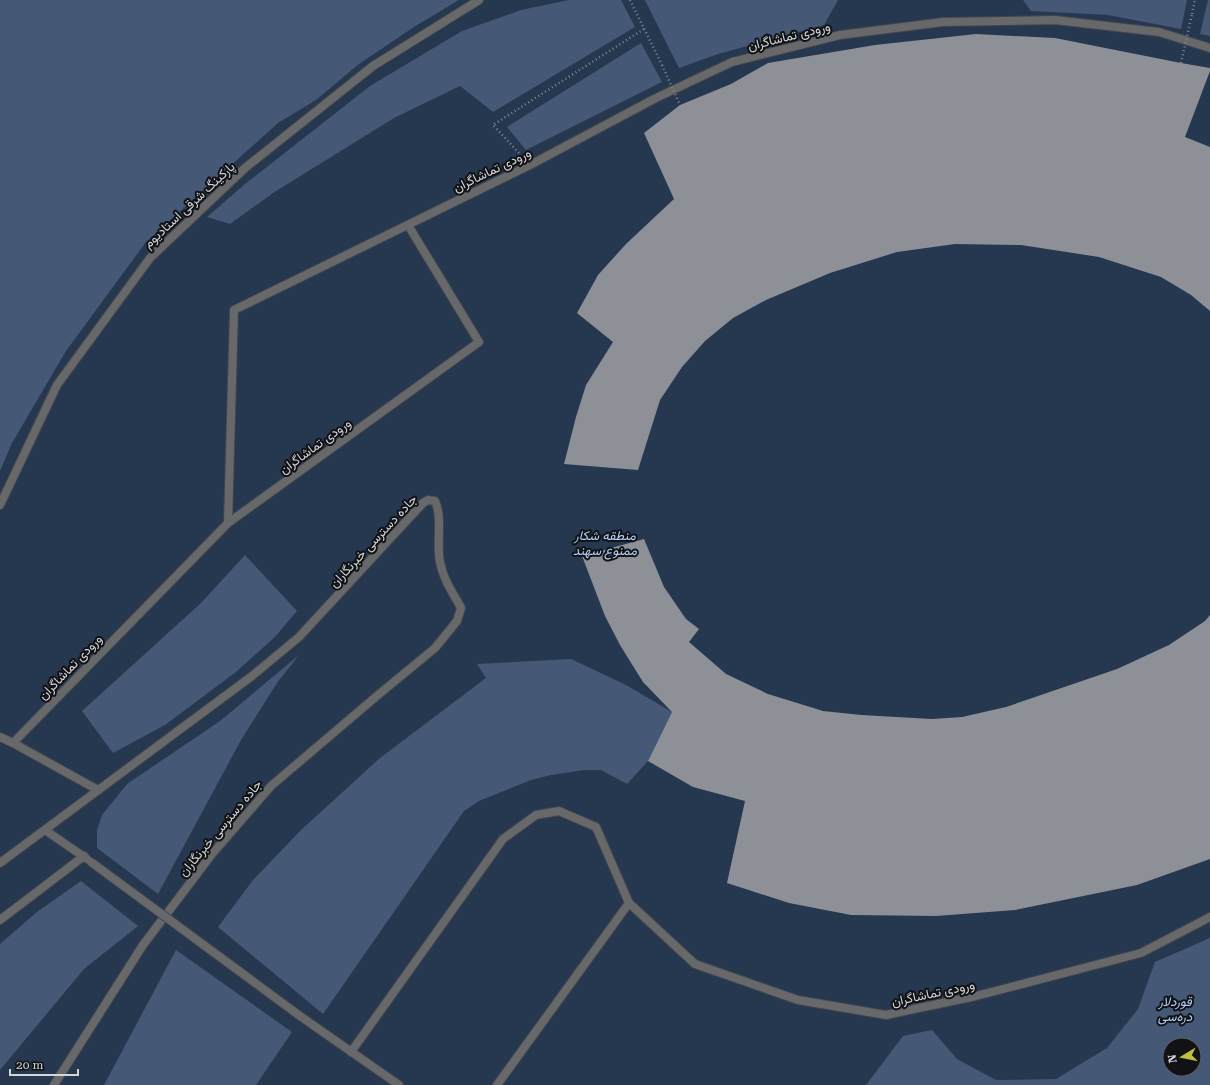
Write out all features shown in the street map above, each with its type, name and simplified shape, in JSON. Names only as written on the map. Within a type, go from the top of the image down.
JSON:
[{"type":"street","name":"پارکینگ شرقی استادیوم","points":[[0,505],[57,385],[150,258],[245,168],[373,66],[479,0]]},
{"type":"street","name":"ورودی تماشاگران","points":[[228,523],[234,310],[530,165],[656,98],[732,62],[840,35],[943,22],[1055,20],[1159,32],[1210,48]]},
{"type":"street","name":"ورودی تماشاگران","points":[[13,743],[228,523],[479,342],[408,224]]},
{"type":"street","name":"جاده دسترسی خبرنگاران","points":[[0,863],[252,676],[299,637],[423,503],[428,500],[435,501],[438,511],[438,544],[440,563],[445,577],[461,608],[457,621],[436,648],[271,786],[212,854],[143,945],[54,1085]]},
{"type":"street","points":[[0,737],[98,790]]},
{"type":"street","points":[[351,1052],[503,839],[536,815],[559,811],[596,827],[630,903],[497,1085]]},
{"type":"street","points":[[45,830],[84,856],[300,1016],[399,1085]]},
{"type":"street","points":[[0,920],[84,856]]},
{"type":"street","name":"ورودی تماشاگران","points":[[630,903],[695,964],[798,1000],[886,1015],[976,996],[1142,952],[1210,917]]},
{"type":"path","points":[[630,0],[680,105]]},
{"type":"path","points":[[1181,63],[1195,0]]},
{"type":"path","points":[[530,165],[493,125],[644,29]]},
{"type":"green space","name":"منطقه شکار ممنوع سهند","points":[[0,0],[1210,0],[1210,1085],[0,1085]]},
{"type":"green space","points":[[0,0],[459,0],[414,27],[359,64],[316,100],[278,123],[146,242],[66,351],[12,443],[0,471]]},
{"type":"green space","points":[[569,0],[621,0],[635,27],[493,112],[460,86],[394,118],[273,193],[230,224],[207,217],[245,184],[370,86],[462,31],[521,10]]},
{"type":"green space","points":[[645,0],[838,0],[824,25],[718,54],[679,68]]},
{"type":"green space","points":[[1023,0],[1187,0],[1181,29],[1108,15],[1031,11]]},
{"type":"green space","points":[[1208,0],[1210,0],[1210,36],[1200,34]]},
{"type":"green space","points":[[641,43],[662,82],[526,150],[507,127]]},
{"type":"green space","points":[[245,555],[297,611],[275,637],[236,672],[165,725],[113,753],[82,711],[201,603]]},
{"type":"green space","points":[[299,655],[277,683],[241,740],[158,894],[97,848],[97,830],[102,815],[127,784],[220,721]]},
{"type":"green space","points":[[571,659],[626,685],[672,712],[648,761],[627,784],[601,770],[584,770],[551,775],[531,780],[479,801],[464,811],[323,1014],[218,927],[253,880],[301,830],[380,758],[486,678],[477,664]]},
{"type":"green space","points":[[81,881],[138,926],[84,969],[0,1070],[0,944],[37,912]]},
{"type":"green space","name":"قوردلار دره‌سی","points":[[1210,938],[1210,1085],[866,1085],[903,1036],[932,1030],[957,1059],[996,1080],[1056,1079],[1107,1048],[1138,1009],[1155,962]]},
{"type":"green space","points":[[176,950],[292,1032],[256,1085],[104,1085]]},
{"type":"building","points":[[976,34],[1055,38],[1210,68],[1185,137],[1210,147],[1210,311],[1191,295],[1161,277],[1099,257],[1021,245],[955,244],[897,252],[830,273],[766,300],[733,318],[705,341],[682,367],[660,400],[638,470],[564,464],[586,385],[613,342],[577,313],[598,275],[626,244],[674,199],[644,133],[680,105],[731,84],[768,63],[875,45]]},
{"type":"building","points":[[644,539],[664,587],[686,619],[699,629],[689,642],[726,674],[768,694],[823,711],[861,715],[932,719],[962,717],[1006,707],[1117,669],[1169,645],[1205,621],[1210,615],[1210,859],[1137,885],[1015,910],[936,916],[851,915],[789,903],[727,883],[745,801],[693,787],[648,761],[672,712],[643,682],[620,645],[605,616],[582,556]]}]
